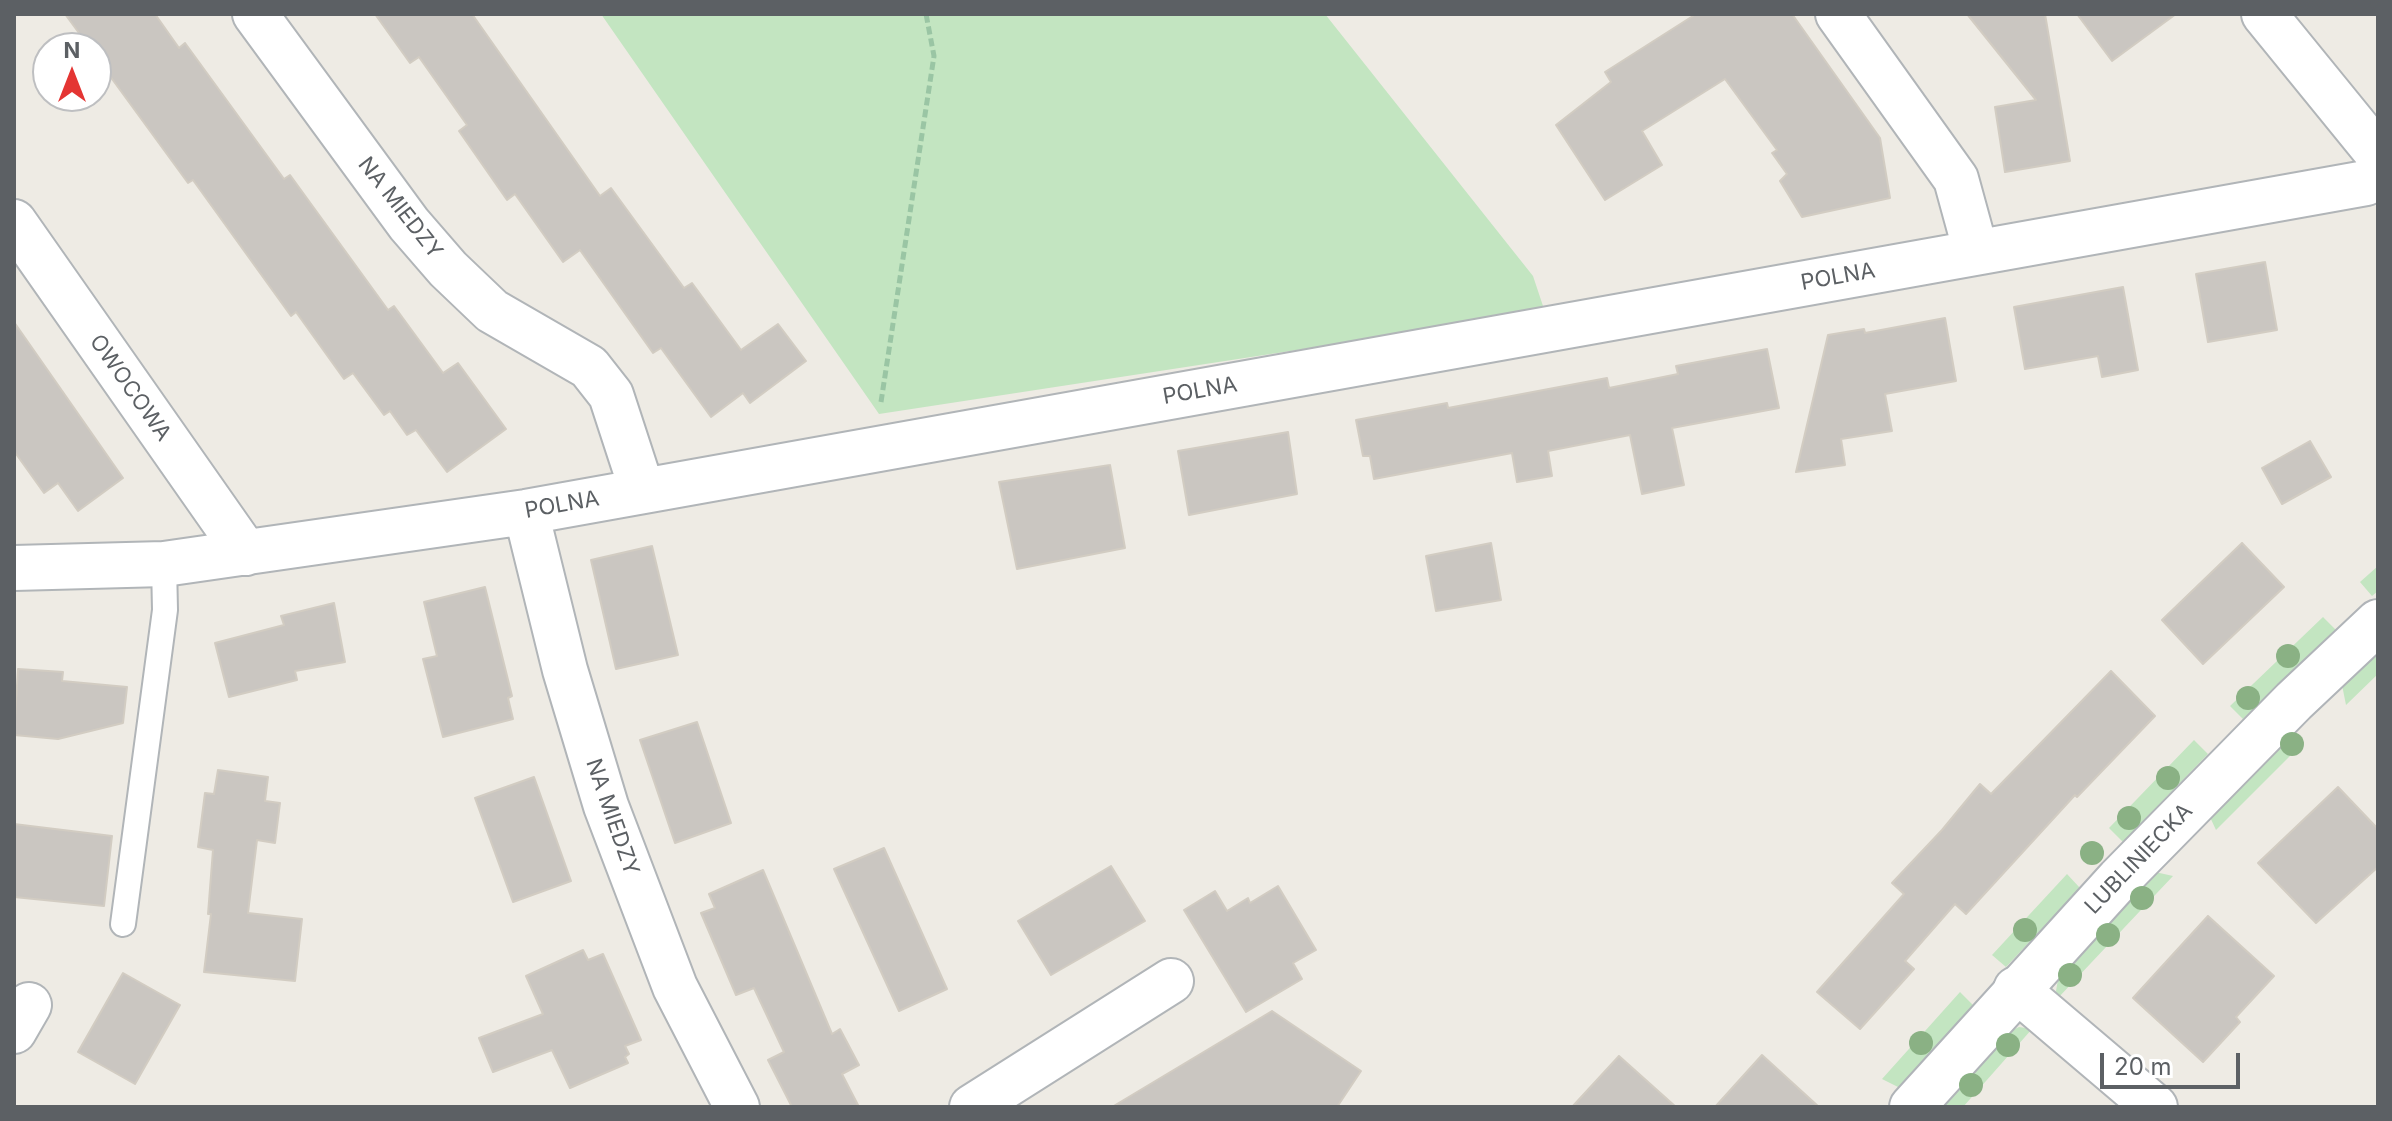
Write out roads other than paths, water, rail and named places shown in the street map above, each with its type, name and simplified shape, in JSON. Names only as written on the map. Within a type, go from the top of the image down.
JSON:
[{"type":"street","name":"NA MIEDZY","points":[[255,14],[409,224],[448,269],[492,311],[589,367],[611,395],[642,490]]},
{"type":"street","points":[[1838,14],[1956,179],[1976,252]]},
{"type":"street","points":[[2264,14],[2378,154]]},
{"type":"street","name":"POLNA","points":[[14,568],[164,564],[526,512],[2366,183],[2378,172]]},
{"type":"street","name":"OWOCOWA","points":[[14,222],[246,553]]},
{"type":"street","name":"NA MIEDZY","points":[[526,512],[565,670],[606,806],[675,987],[737,1107]]},
{"type":"street","name":"LUBLINIECKA","points":[[1912,1107],[2016,989],[2232,762],[2378,622]]},
{"type":"street","points":[[972,1107],[1171,981]]},
{"type":"street","points":[[2016,989],[2155,1107]]},
{"type":"lane","points":[[123,924],[165,610],[164,564]]}]
